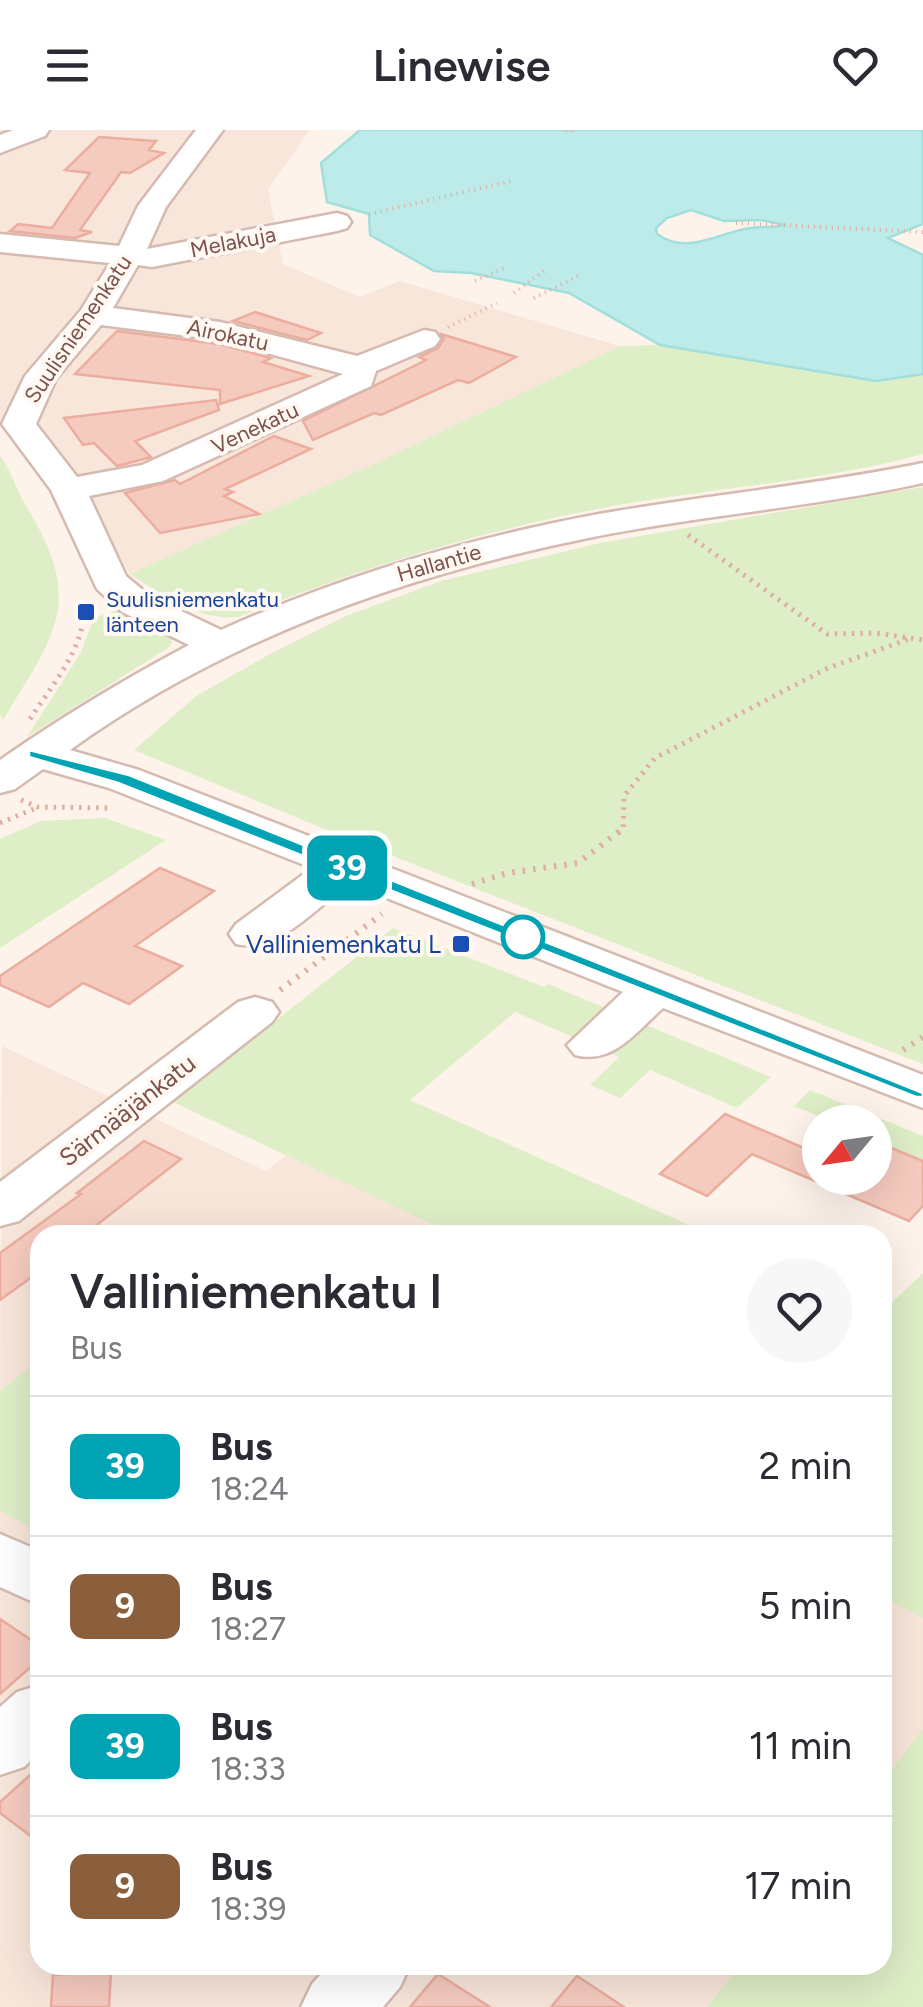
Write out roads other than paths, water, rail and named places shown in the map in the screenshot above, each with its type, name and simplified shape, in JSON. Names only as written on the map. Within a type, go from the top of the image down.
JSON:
[{"type":"street","points":[[0,144],[36,130]]},
{"type":"street","name":"Suulisniemenkatu","points":[[210,130],[152,206],[128,258],[93,315],[9,423],[68,489],[110,581],[136,604],[216,643]]},
{"type":"street","name":"Melakuja","points":[[0,243],[152,258],[337,222]]},
{"type":"street","name":"Airokatu","points":[[93,315],[220,331],[360,366]]},
{"type":"street","name":"Venekatu","points":[[68,489],[151,474],[201,454],[359,378],[360,366],[424,339]]},
{"type":"street","name":"Hallantie","points":[[21,752],[216,643],[298,608],[429,566],[528,540],[658,514],[923,473]]},
{"type":"street","points":[[21,752],[124,779],[923,1093]]},
{"type":"street","points":[[252,934],[344,866]]},
{"type":"street","points":[[592,1045],[655,990]]},
{"type":"street","name":"Särmääjänkatu","points":[[0,1209],[255,1012]]},
{"type":"street","points":[[0,1556],[30,1574]]},
{"type":"street","points":[[0,1748],[30,1720]]},
{"type":"street","points":[[338,2007],[365,1975]]},
{"type":"water","points":[[360,130],[923,130],[923,224],[888,238],[923,255],[923,374],[876,381],[660,345],[569,293],[471,273],[434,271],[370,235],[369,214],[327,202],[321,163]],"holes":[[[691,210],[724,221],[760,220],[786,225],[745,229],[689,243],[668,240],[657,234],[656,228],[667,218]]]},
{"type":"place","name":"Suulisniemenkatu länteen","points":[[86,612]]},
{"type":"place","name":"Valliniemenkatu L","points":[[461,944]]}]
